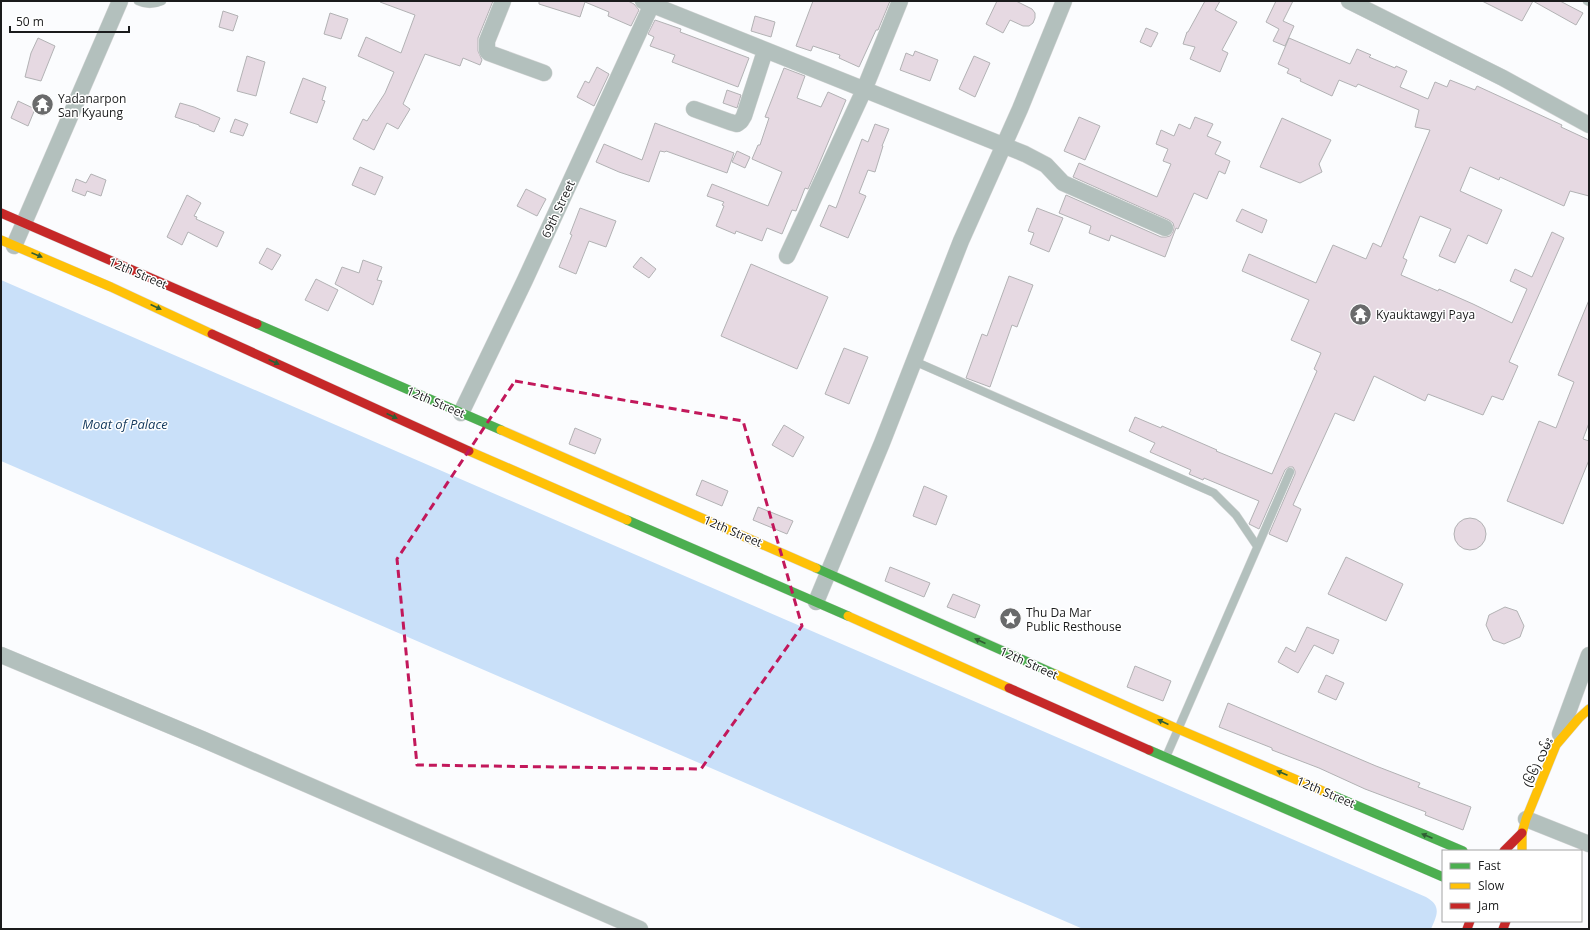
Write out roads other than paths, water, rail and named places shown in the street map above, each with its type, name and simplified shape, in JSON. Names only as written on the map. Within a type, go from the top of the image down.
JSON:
[{"type":"main road","name":"12th Street","points":[[1,213],[828,573],[1178,729],[1461,850]]},
{"type":"main road","name":"12th Street","points":[[8,243],[118,290],[459,447],[1442,877]]},
{"type":"main road","name":"(၆၆) လမ်း","points":[[1522,850],[1524,826],[1556,745],[1589,709]]},
{"type":"main road","name":"(၆၆) လမ်း","points":[[1505,850],[1524,826]]},
{"type":"street","points":[[8,243],[25,224],[120,1]]},
{"type":"street","points":[[503,1],[486,42],[487,51],[544,73]]},
{"type":"street","points":[[787,256],[864,90],[900,1]]},
{"type":"street","points":[[816,602],[882,443],[961,242],[1020,109],[1064,1]]},
{"type":"street","points":[[1349,1],[1503,78],[1589,125]]},
{"type":"street","points":[[647,3],[1004,145],[1046,164],[1063,183],[1165,228]]},
{"type":"street","name":"69th Street","points":[[461,413],[525,280],[647,3]]},
{"type":"street","points":[[694,109],[737,124],[741,121],[744,116],[765,51]]},
{"type":"street","points":[[1,655],[209,742],[640,929]]},
{"type":"street","points":[[1556,745],[1589,655]]},
{"type":"street","points":[[1524,826],[1589,844]]},
{"type":"lane","points":[[138,1],[144,4],[156,4],[162,1]]},
{"type":"lane","points":[[914,362],[1214,492],[1236,515],[1258,546]]},
{"type":"lane","points":[[1166,757],[1290,472]]},
{"type":"water","name":"Moat of Palace","points":[[1,280],[1426,897],[1431,900],[1437,911],[1431,929],[1083,929],[1,461]]},
{"type":"place","name":"Yadanarpon San Kyaung","points":[[42,105]]},
{"type":"place","name":"Kyauktawgyi Paya","points":[[1361,314]]},
{"type":"place","name":"Thu Da Mar Public Resthouse","points":[[1010,619]]}]
